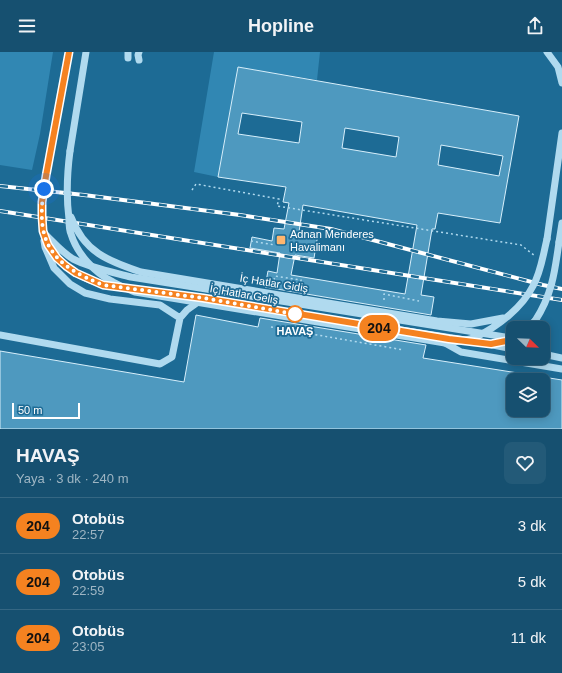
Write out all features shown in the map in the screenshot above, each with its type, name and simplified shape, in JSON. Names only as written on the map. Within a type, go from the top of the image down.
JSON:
[{"type":"street","name":"İç Hatlar Geliş","points":[[69,52],[42,202],[43,231],[48,245],[57,258],[66,266],[88,279],[103,285],[203,298],[449,339],[491,344],[506,341]]},
{"type":"street","name":"İç Hatlar Gidiş","points":[[86,52],[66,179],[70,234],[87,262],[113,283],[136,292],[446,343],[464,341],[475,337],[497,325],[519,306],[533,287],[541,266],[547,239],[562,133]]},
{"type":"street","points":[[139,52],[139,60]]},
{"type":"street","points":[[547,52],[558,67],[562,83]]},
{"type":"street","name":"İç Hatlar Gidiş","points":[[68,208],[74,225],[83,239],[98,255],[116,264],[141,272],[437,321],[471,324],[505,318]]},
{"type":"street","points":[[536,321],[550,293],[555,275],[562,223]]},
{"type":"street","name":"İç Hatlar Geliş","points":[[43,231],[57,246],[73,258],[104,270],[131,277],[506,336]]},
{"type":"street","points":[[43,231],[45,247],[54,268],[70,284],[85,293],[110,299],[160,305],[180,318]]},
{"type":"street","points":[[0,335],[160,364],[172,357],[180,318],[187,310],[203,298]]},
{"type":"street","points":[[446,343],[461,352],[562,369]]},
{"type":"street","points":[[491,344],[506,347]]},
{"type":"street","points":[[550,355],[562,358]]},
{"type":"path","points":[[192,190],[196,184],[279,199],[277,206],[522,245],[536,257]]},
{"type":"path","points":[[252,241],[275,245]]},
{"type":"path","points":[[274,280],[275,276],[301,280],[301,284]]},
{"type":"path","points":[[384,300],[384,294],[419,301]]},
{"type":"path","points":[[271,327],[404,350]]},
{"type":"shaded area","points":[[0,52],[53,52],[40,134],[32,170],[0,165]]},
{"type":"shaded area","points":[[214,52],[320,52],[317,80],[238,67],[218,177],[194,172]]},
{"type":"building","points":[[238,67],[519,116],[500,223],[438,213],[435,229],[432,229],[421,295],[434,297],[431,315],[265,287],[268,271],[277,273],[280,253],[250,248],[252,237],[272,241],[274,228],[284,229],[289,203],[283,202],[286,187],[218,177]],"holes":[[[242,113],[302,122],[299,143],[238,134]],[[345,128],[399,137],[396,157],[342,148]],[[441,145],[503,156],[499,176],[438,165]],[[303,205],[417,225],[405,294],[291,275],[295,255],[314,258],[318,234],[299,232]]]},
{"type":"building","points":[[196,315],[258,327],[260,318],[426,345],[423,358],[518,373],[506,373],[506,417],[550,417],[550,378],[562,380],[562,429],[0,429],[0,351],[184,382]]},
{"type":"railway","points":[[0,186],[240,215],[331,229],[562,289]]},
{"type":"railway","points":[[0,211],[562,300]]},
{"type":"bus line","name":"204","points":[[69,52],[46,176],[42,202],[42,216],[43,231],[48,245],[57,258],[76,273],[103,285],[203,298],[449,339],[491,344],[506,341]]},
{"type":"place","name":"Adnan Menderes Havalimanı","points":[[281,240]]},
{"type":"place","name":"HAVAŞ","points":[[295,314]]},
{"type":"route","points":[[44,189],[42,202],[43,231],[48,245],[57,258],[66,266],[88,279],[103,285],[203,298],[295,314]]}]
